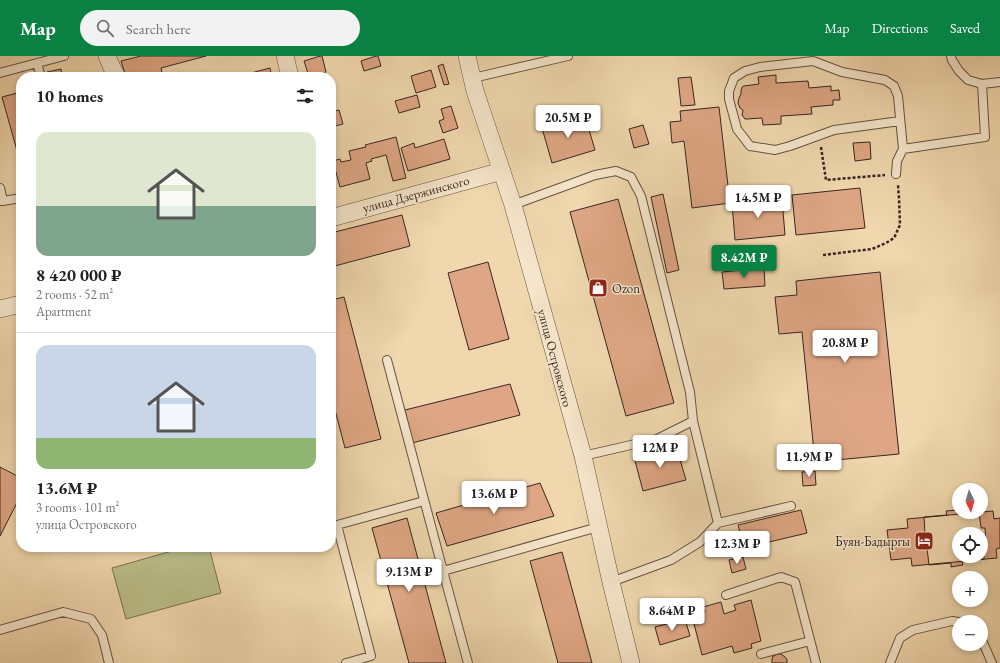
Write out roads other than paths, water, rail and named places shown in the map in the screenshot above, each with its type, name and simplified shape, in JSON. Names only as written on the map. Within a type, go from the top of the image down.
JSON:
[{"type":"street","points":[[107,56],[114,72]]},
{"type":"street","points":[[285,56],[289,72]]},
{"type":"street","name":"улица Островского","points":[[467,56],[476,91],[513,205],[583,456],[598,527],[631,663]]},
{"type":"street","name":"улица Дзержинского","points":[[336,217],[502,171]]},
{"type":"street","points":[[0,309],[16,305]]},
{"type":"lane","points":[[0,73],[64,56]]},
{"type":"lane","points":[[472,78],[568,56]]},
{"type":"lane","points":[[951,56],[959,71],[968,80],[982,84],[1000,82]]},
{"type":"lane","points":[[896,174],[897,161],[903,149],[898,96],[894,86],[885,80],[842,72],[813,61],[760,67],[745,71],[734,78],[729,91],[729,99],[737,129],[750,146],[775,150],[834,130],[900,121]]},
{"type":"lane","points":[[38,63],[40,72]]},
{"type":"lane","points":[[903,149],[986,137],[982,84]]},
{"type":"lane","points":[[513,205],[595,174],[616,171],[631,177],[641,196],[690,392],[693,421],[718,523]]},
{"type":"lane","points":[[0,188],[1,201],[16,199]]},
{"type":"lane","points":[[386,360],[468,663]]},
{"type":"lane","points":[[583,456],[657,439],[693,421]]},
{"type":"lane","points":[[346,663],[371,656],[337,525],[424,501]]},
{"type":"lane","points":[[611,582],[671,560],[700,542],[718,523],[791,506]]},
{"type":"lane","points":[[443,570],[598,527]]},
{"type":"lane","points":[[726,595],[781,577],[795,582],[816,663]]},
{"type":"lane","points":[[0,630],[63,612],[91,619],[102,636],[109,663]]},
{"type":"lane","points":[[890,663],[900,638],[913,630],[952,621]]},
{"type":"lane","points":[[762,654],[810,641]]},
{"type":"lane","points":[[987,651],[992,663]]},
{"type":"place","name":"Ozon","points":[[598,288]]},
{"type":"place","name":"Буян-Бадыргы","points":[[924,541]]}]
